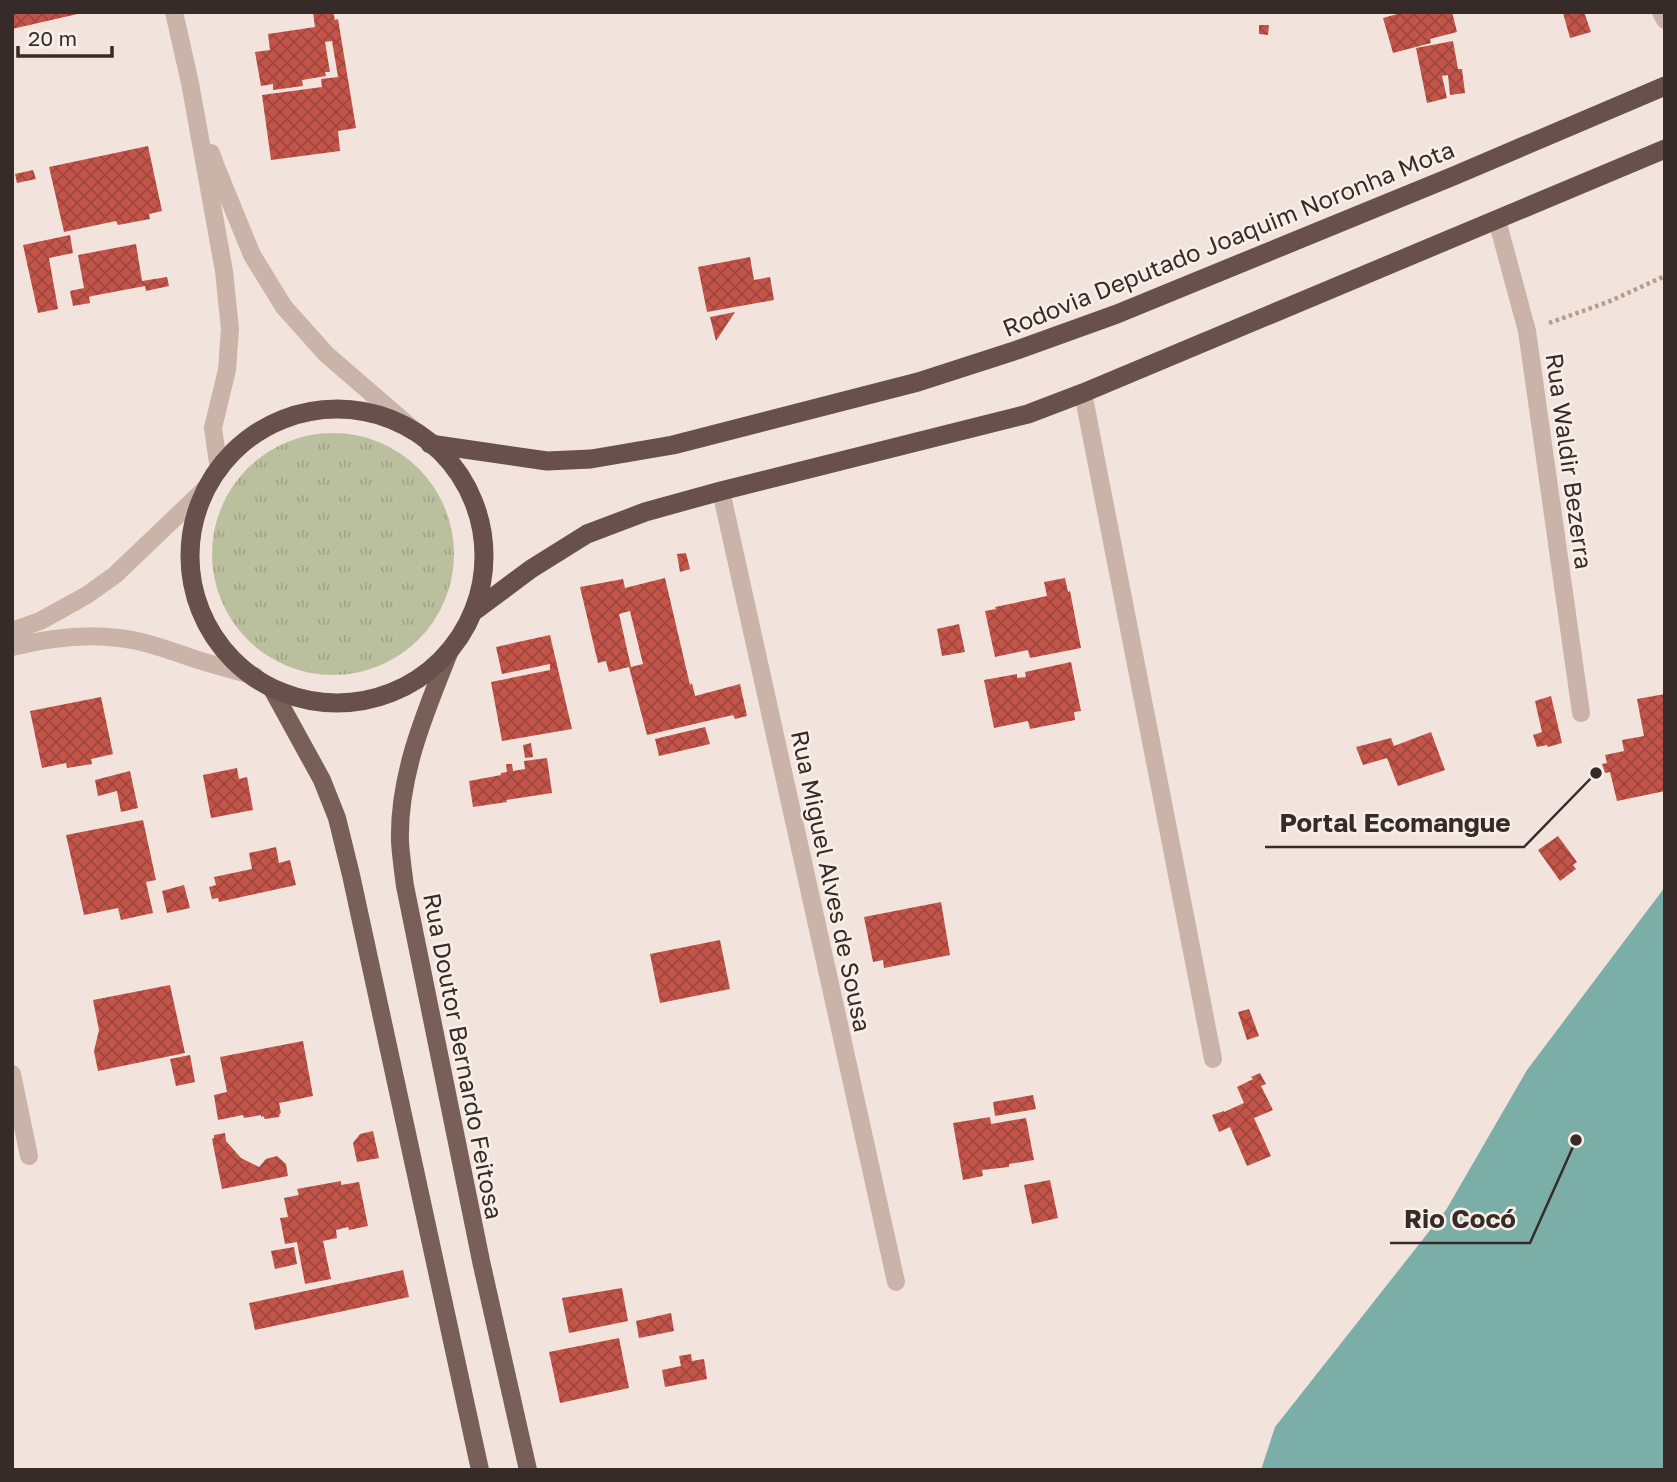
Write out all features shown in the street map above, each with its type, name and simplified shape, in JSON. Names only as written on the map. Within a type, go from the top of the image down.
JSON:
[{"type":"highway","name":"Rodovia Deputado Joaquim Noronha Mota","points":[[430,444],[547,461],[591,459],[673,445],[918,382],[1117,314],[1665,86]]},
{"type":"highway","points":[[476,610],[485,560],[478,509],[453,465],[415,431],[367,412],[316,410],[271,424],[233,451],[205,489],[190,533],[191,580],[206,624],[234,662],[272,689],[318,702],[365,701],[409,685],[449,653],[476,610],[531,569],[587,534],[645,513],[721,491],[1028,414],[1665,149]]},
{"type":"main road","name":"Rua Doutor Bernardo Feitosa","points":[[449,653],[425,714],[408,771],[401,822],[402,861],[481,1261],[528,1470]]},
{"type":"main road","points":[[272,689],[322,780],[337,818],[480,1470]]},
{"type":"street","points":[[174,12],[190,83],[224,271],[230,329],[227,370],[213,428],[219,470]]},
{"type":"street","points":[[1661,12],[1665,20]]},
{"type":"street","points":[[190,83],[216,167],[252,255],[284,307],[326,354],[415,431]]},
{"type":"street","name":"Rua Waldir Bezerra","points":[[1497,219],[1527,331],[1581,713]]},
{"type":"street","points":[[1083,393],[1213,1059]]},
{"type":"street","points":[[12,631],[40,621],[115,575],[205,489]]},
{"type":"street","name":"Rua Miguel Alves de Sousa","points":[[721,491],[896,1282]]},
{"type":"street","points":[[12,647],[60,637],[119,638],[149,643],[255,676]]},
{"type":"street","points":[[12,1074],[29,1156]]},
{"type":"path","points":[[1527,331],[1608,302],[1665,276]]},
{"type":"green space","points":[[333,433],[357,436],[379,443],[400,454],[418,469],[433,487],[444,508],[451,530],[454,554],[451,578],[444,600],[433,621],[418,639],[400,654],[379,665],[357,672],[333,675],[309,672],[287,665],[266,654],[248,639],[233,621],[222,600],[215,578],[212,554],[215,530],[222,508],[233,487],[248,469],[266,454],[287,443],[309,436]]},
{"type":"water","points":[[1665,887],[1665,1470],[1261,1470],[1275,1427],[1446,1210],[1527,1070]]},
{"type":"building","points":[[12,12],[81,12],[82,13],[12,29]]},
{"type":"building","points":[[313,12],[333,12],[335,20],[338,19],[356,128],[338,131],[340,151],[271,160],[262,95],[322,87],[321,79],[338,77],[332,41],[325,42],[330,72],[325,72],[326,76],[302,80],[303,86],[273,90],[273,84],[261,86],[255,52],[270,50],[268,34],[315,27]]},
{"type":"building","points":[[1404,12],[1452,12],[1457,32],[1430,39],[1431,43],[1393,53],[1383,18]]},
{"type":"building","points":[[1584,12],[1591,32],[1570,38],[1563,13]]},
{"type":"building","points":[[1259,25],[1269,25],[1268,35],[1259,34]]},
{"type":"building","points":[[1453,41],[1458,69],[1462,69],[1465,93],[1450,95],[1448,75],[1442,76],[1447,98],[1427,103],[1416,48]]},
{"type":"building","points":[[148,146],[162,211],[149,214],[150,219],[118,225],[116,221],[64,232],[49,167]]},
{"type":"building","points":[[33,170],[36,179],[17,183],[15,174]]},
{"type":"building","points":[[70,235],[73,253],[49,258],[58,309],[38,313],[23,245]]},
{"type":"building","points":[[136,244],[142,281],[167,277],[169,286],[146,291],[145,286],[92,296],[89,297],[90,303],[73,306],[70,291],[84,288],[78,255]]},
{"type":"building","points":[[750,257],[754,280],[770,277],[774,300],[707,312],[698,267]]},
{"type":"building","points":[[735,312],[716,341],[710,317]]},
{"type":"building","points":[[686,553],[690,569],[680,572],[677,554]]},
{"type":"building","points":[[665,578],[690,685],[692,683],[695,696],[740,684],[747,716],[735,719],[733,715],[647,735],[629,667],[609,672],[606,661],[598,663],[580,587],[623,579],[625,588]],"holes":[[[630,611],[643,664],[631,667],[619,614]]]},
{"type":"building","points":[[1065,578],[1081,648],[1030,658],[1028,650],[995,657],[985,611],[1047,596],[1044,582]]},
{"type":"building","points":[[959,624],[965,652],[942,656],[937,629]]},
{"type":"building","points":[[550,635],[572,729],[502,741],[491,682],[550,670],[550,664],[502,674],[496,647]]},
{"type":"building","points":[[1071,662],[1081,711],[1074,712],[1075,720],[1030,729],[1028,721],[994,728],[984,680],[1017,674],[1017,678],[1026,677],[1025,672]]},
{"type":"building","points":[[1665,694],[1665,791],[1617,801],[1610,772],[1605,773],[1602,764],[1607,763],[1605,755],[1624,751],[1622,740],[1644,736],[1637,699]]},
{"type":"building","points":[[1551,696],[1562,743],[1537,747],[1533,735],[1542,732],[1535,701]]},
{"type":"building","points":[[101,697],[113,754],[91,759],[92,764],[67,768],[66,763],[42,768],[30,711]]},
{"type":"building","points":[[705,727],[710,744],[659,756],[655,739]]},
{"type":"building","points":[[1431,732],[1445,770],[1398,786],[1387,758],[1363,765],[1356,747],[1391,738],[1394,746]]},
{"type":"building","points":[[531,743],[533,757],[525,758],[523,745]]},
{"type":"building","points":[[547,758],[552,793],[473,807],[469,781],[501,775],[507,772],[506,764],[512,764],[513,771],[525,769],[524,761]]},
{"type":"building","points":[[237,768],[239,779],[247,777],[253,810],[211,818],[203,775]]},
{"type":"building","points":[[130,771],[138,808],[121,812],[117,791],[98,796],[95,780]]},
{"type":"building","points":[[143,820],[156,880],[146,882],[153,913],[121,920],[118,908],[84,915],[66,835]]},
{"type":"building","points":[[1558,836],[1577,862],[1573,865],[1576,869],[1560,881],[1538,850]]},
{"type":"building","points":[[276,847],[279,863],[290,860],[296,885],[219,902],[218,898],[212,899],[209,887],[216,885],[214,877],[252,869],[249,853]]},
{"type":"building","points":[[184,885],[190,908],[167,913],[162,891]]},
{"type":"building","points":[[941,902],[950,955],[884,968],[883,960],[873,962],[864,917]]},
{"type":"building","points":[[720,940],[730,989],[660,1003],[650,954]]},
{"type":"building","points":[[170,985],[185,1053],[98,1071],[94,1051],[99,1030],[93,1000]]},
{"type":"building","points":[[1249,1009],[1259,1036],[1247,1040],[1238,1012]]},
{"type":"building","points":[[303,1041],[313,1096],[279,1103],[279,1117],[265,1119],[261,1115],[244,1118],[243,1115],[218,1120],[214,1095],[227,1092],[220,1057]]},
{"type":"building","points":[[190,1055],[195,1082],[176,1086],[170,1059]]},
{"type":"building","points":[[1260,1073],[1266,1084],[1261,1086],[1273,1110],[1254,1118],[1271,1156],[1247,1166],[1230,1127],[1219,1132],[1212,1115],[1244,1103],[1237,1087]]},
{"type":"building","points":[[1033,1095],[1036,1109],[995,1116],[993,1102]]},
{"type":"building","points":[[990,1117],[991,1124],[1026,1118],[1034,1160],[1009,1164],[1009,1167],[982,1170],[983,1176],[963,1180],[953,1123]]},
{"type":"building","points":[[373,1131],[379,1158],[357,1162],[353,1143],[360,1134]]},
{"type":"building","points":[[225,1133],[226,1141],[241,1158],[259,1167],[266,1159],[277,1156],[286,1164],[288,1176],[222,1189],[212,1139],[214,1135]]},
{"type":"building","points":[[1050,1180],[1058,1218],[1032,1224],[1024,1185]]},
{"type":"building","points":[[341,1181],[341,1185],[359,1182],[368,1226],[336,1230],[337,1238],[323,1241],[331,1279],[305,1284],[297,1242],[285,1244],[280,1218],[288,1217],[284,1198],[299,1195],[297,1189]]},
{"type":"building","points":[[294,1247],[297,1264],[275,1269],[271,1251]]},
{"type":"building","points":[[403,1270],[409,1297],[255,1330],[249,1303]]},
{"type":"building","points":[[622,1288],[628,1321],[569,1333],[562,1298]]},
{"type":"building","points":[[671,1313],[674,1331],[639,1338],[636,1321]]},
{"type":"building","points":[[619,1338],[629,1388],[560,1403],[549,1352]]},
{"type":"building","points":[[691,1354],[692,1361],[704,1359],[707,1379],[665,1387],[662,1370],[681,1366],[679,1356]]},
{"type":"place","name":"Portal Ecomangue","points":[[1596,773]]},
{"type":"place","name":"Rio Cocó","points":[[1576,1140]]}]
